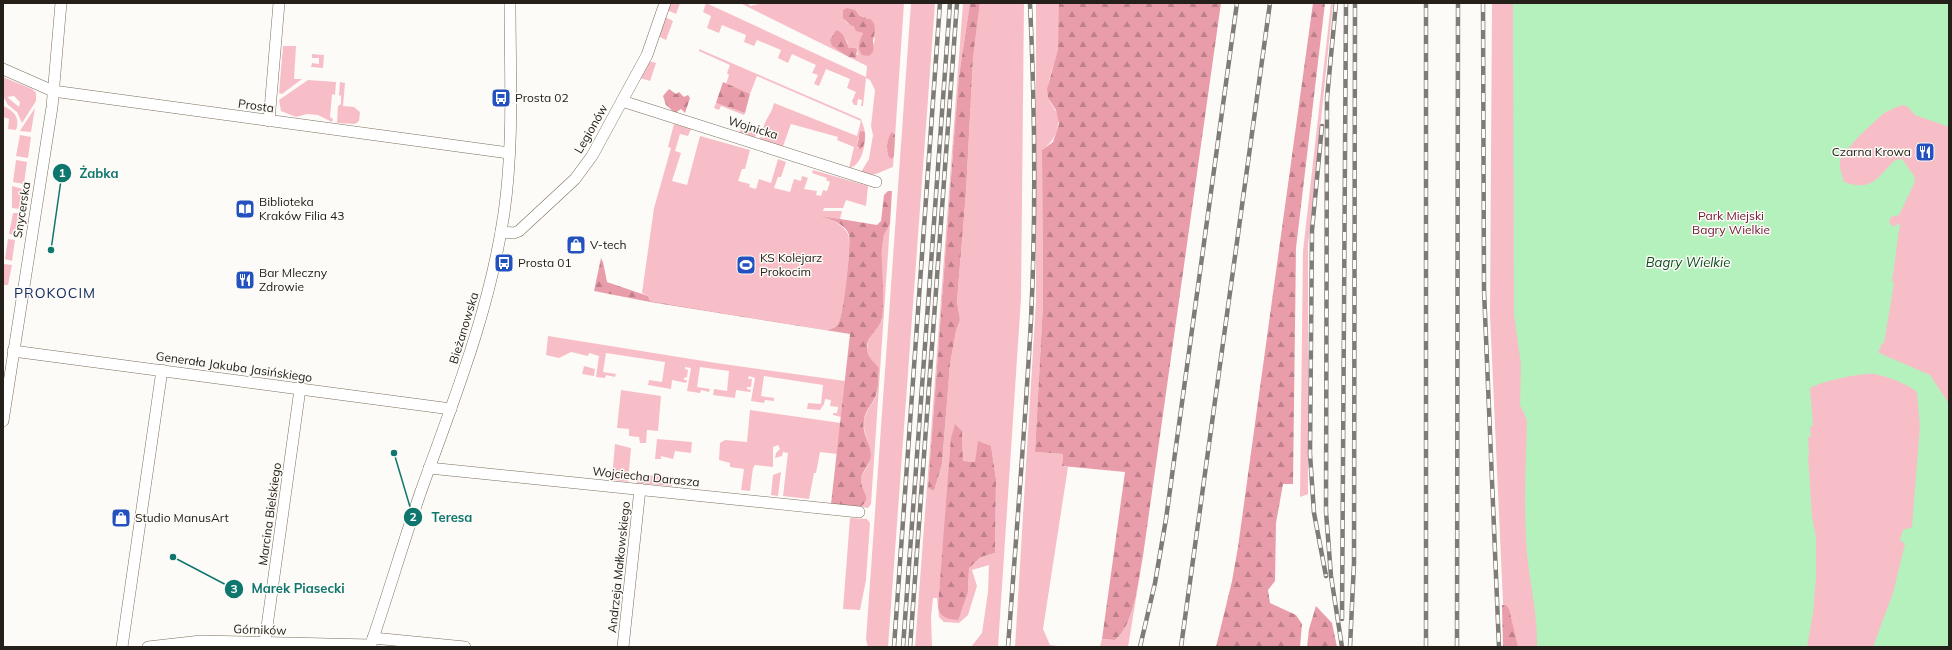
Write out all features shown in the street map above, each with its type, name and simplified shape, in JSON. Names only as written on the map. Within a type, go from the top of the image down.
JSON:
[{"type":"street","name":"Snycerska","points":[[3,421],[52,107],[52,91],[61,3]]},
{"type":"street","points":[[269,121],[280,3]]},
{"type":"street","name":"Bieżanowska","points":[[371,643],[397,560],[451,409],[482,316],[501,232],[510,153],[510,3]]},
{"type":"street","name":"Legionów","points":[[501,232],[514,233],[519,231],[575,179],[592,156],[647,55],[665,3]]},
{"type":"street","name":"Prosta","points":[[3,69],[52,91],[510,153]]},
{"type":"street","name":"Wojnicka","points":[[622,101],[876,182]]},
{"type":"street","name":"Generała Jakuba Jasińskiego","points":[[13,351],[451,409]]},
{"type":"street","points":[[122,647],[162,370]]},
{"type":"street","name":"Marcina Bielskiego","points":[[265,642],[300,389]]},
{"type":"street","name":"Wojciecha Darasza","points":[[429,468],[859,512]]},
{"type":"street","name":"Andrzeja Małkowskiego","points":[[623,647],[640,489]]},
{"type":"street","name":"Górników","points":[[148,647],[201,641],[265,642],[278,644],[371,643],[465,647]]},
{"type":"green space","points":[[670,3],[680,3],[676,14],[667,10]]},
{"type":"green space","points":[[706,3],[866,77],[867,66],[740,3],[749,4],[750,6],[759,3],[904,3],[893,167],[873,175],[861,172],[869,159],[873,135],[871,126],[875,90],[870,80],[866,78],[863,106],[861,106],[862,100],[858,99],[857,105],[854,105],[852,101],[856,92],[847,88],[850,79],[826,69],[819,86],[814,84],[818,75],[812,73],[816,65],[792,54],[788,63],[778,58],[781,50],[757,40],[754,46],[744,42],[746,35],[722,25],[719,33],[707,28],[711,16],[703,12]],"holes":[[[858,13],[860,16],[864,16],[875,39],[869,56],[862,36],[863,33],[847,23],[844,19]],[[840,32],[847,41],[849,49],[857,50],[858,55],[848,55],[835,47]]]},
{"type":"green space","points":[[911,3],[935,3],[888,647],[868,647],[866,639]]},
{"type":"green space","points":[[963,3],[970,3],[959,76],[928,488],[934,491],[942,464],[950,364],[956,331],[960,320],[957,301],[966,192],[973,58],[980,3],[1024,3],[1021,298],[998,647],[971,647],[982,633],[988,592],[989,565],[972,570],[977,586],[968,615],[959,623],[944,622],[939,617],[937,598],[933,598],[931,617],[932,647],[915,647]],"holes":[[[962,431],[963,461],[975,462],[991,446],[996,479],[995,553],[981,557],[969,568],[968,592],[938,606],[943,546]]]},
{"type":"green space","points":[[970,3],[980,3],[973,58],[966,192],[957,301],[960,320],[956,331],[950,364],[942,464],[934,491],[928,488],[959,76]]},
{"type":"green space","points":[[1036,3],[1059,3],[1060,14],[1060,32],[1057,55],[1048,85],[1048,97],[1059,120],[1053,139],[1042,150],[1043,303],[1035,452],[1063,454],[1062,466],[1068,467],[1043,629],[1050,645],[1066,647],[1015,647],[1036,301]]},
{"type":"green space","points":[[1059,3],[1221,3],[1143,556],[1135,601],[1131,613],[1122,633],[1115,640],[1102,639],[1125,472],[1062,466],[1063,454],[1035,452],[1043,303],[1042,150],[1053,142],[1059,124],[1056,110],[1048,98],[1047,89],[1058,49]]},
{"type":"green space","points":[[1313,3],[1325,3],[1296,248],[1293,484],[1283,484],[1276,523],[1275,581],[1268,590],[1270,603],[1296,615],[1302,624],[1300,647],[1216,647],[1232,581],[1238,547]]},
{"type":"green space","points":[[1331,3],[1333,3],[1308,246],[1308,494],[1300,497],[1303,251]]},
{"type":"green space","name":"Bagry Wielkie","points":[[1492,3],[1949,3],[1949,647],[1505,647],[1490,315]]},
{"type":"green space","points":[[847,8],[855,10],[860,16],[866,17],[866,19],[870,19],[873,22],[875,31],[873,52],[869,56],[862,55],[859,49],[859,44],[863,33],[856,31],[854,27],[843,18],[843,10]]},
{"type":"green space","points":[[665,17],[673,21],[666,40],[658,36]]},
{"type":"green space","points":[[836,30],[843,35],[849,48],[855,48],[857,50],[856,58],[849,57],[832,46],[830,40]]},
{"type":"green space","points":[[283,46],[296,46],[294,79],[302,79],[282,94],[279,93]]},
{"type":"green space","points":[[699,49],[861,119],[865,131],[865,133],[865,138],[865,143],[860,159],[849,168],[854,147],[837,140],[838,137],[791,124],[782,149],[739,134],[741,126],[757,130],[755,138],[759,140],[760,137],[765,138],[767,131],[763,129],[774,103],[857,136],[861,121],[757,76],[750,94],[726,84],[729,75],[727,73],[730,65],[699,51]],"holes":[[[865,133],[862,149],[857,148],[858,138]]]},
{"type":"green space","points":[[312,54],[324,55],[323,68],[311,67],[312,63],[319,64],[319,58],[312,58]]},
{"type":"green space","points":[[649,61],[656,63],[650,81],[640,78]]},
{"type":"green space","points":[[3,77],[32,89],[36,93],[36,101],[22,123],[17,112],[8,105],[3,96]],"holes":[[[14,96],[20,102],[19,107],[7,97]]]},
{"type":"green space","points":[[308,80],[336,82],[335,95],[332,94],[330,117],[333,119],[332,122],[318,115],[307,114],[296,117],[281,111],[279,100]]},
{"type":"green space","points":[[340,82],[345,83],[343,106],[354,107],[360,112],[359,121],[355,124],[337,123],[338,106],[341,104],[341,95],[339,96]]},
{"type":"green space","points":[[723,82],[750,94],[745,113],[716,103]]},
{"type":"green space","points":[[669,89],[676,94],[679,92],[684,97],[688,95],[690,98],[685,113],[681,109],[675,113],[666,105],[663,96]]},
{"type":"green space","points":[[716,103],[745,113],[744,115],[721,106],[719,110],[714,108]]},
{"type":"green space","points":[[3,106],[13,112],[17,118],[16,130],[8,129],[9,119],[3,117]]},
{"type":"green space","points":[[35,108],[31,132],[20,131],[21,129]]},
{"type":"green space","name":"KS Kolejarz Prokocim","points":[[674,124],[691,129],[688,136],[680,134],[675,151],[681,153],[672,181],[687,185],[700,136],[750,150],[745,169],[742,169],[738,181],[750,184],[749,187],[756,189],[759,179],[771,183],[778,159],[786,162],[781,177],[778,177],[774,188],[790,192],[794,179],[801,181],[802,176],[808,178],[804,189],[817,191],[816,195],[821,196],[823,190],[827,191],[830,182],[826,180],[827,178],[812,173],[813,170],[868,186],[866,206],[846,200],[843,208],[824,208],[823,211],[842,211],[840,219],[824,216],[838,223],[848,234],[849,240],[847,278],[843,305],[839,322],[836,326],[827,330],[650,301],[648,296],[642,293],[654,208],[671,148],[668,147]]},
{"type":"green space","points":[[863,131],[865,133],[864,142],[862,149],[860,150],[857,146],[860,132]]},
{"type":"green space","points":[[892,132],[895,135],[894,155],[892,159],[889,157],[887,148],[889,137]]},
{"type":"green space","points":[[20,135],[31,137],[28,158],[16,156]]},
{"type":"green space","points":[[16,160],[27,162],[24,184],[13,182]]},
{"type":"green space","points":[[12,186],[23,189],[20,209],[12,208]]},
{"type":"green space","points":[[888,191],[892,191],[890,224],[884,235],[882,247],[882,318],[881,322],[871,335],[867,347],[869,357],[879,368],[877,392],[866,413],[863,425],[871,451],[871,459],[861,477],[861,484],[866,500],[860,507],[831,504],[850,334],[650,302],[594,291],[601,258],[607,282],[648,296],[650,301],[827,330],[831,329],[838,324],[843,306],[848,264],[849,235],[842,225],[822,216],[877,225],[881,221],[884,195]]},
{"type":"green space","points":[[13,213],[19,213],[16,235],[9,234]]},
{"type":"green space","points":[[890,224],[871,504],[868,508],[860,507],[866,494],[861,484],[861,479],[869,463],[871,455],[864,421],[866,414],[876,396],[879,368],[869,357],[867,350],[868,341],[871,334],[882,320],[882,247],[884,235]]},
{"type":"green space","points":[[8,239],[15,240],[12,261],[5,259]]},
{"type":"green space","points":[[4,264],[12,265],[8,285],[3,285]]},
{"type":"green space","points":[[548,336],[716,363],[845,381],[841,417],[833,415],[833,413],[837,413],[838,407],[830,406],[831,400],[825,399],[820,410],[807,409],[808,403],[821,404],[823,385],[764,376],[761,396],[774,398],[774,401],[765,400],[764,403],[751,401],[755,378],[749,376],[748,379],[752,379],[751,387],[747,387],[747,389],[751,390],[750,392],[736,390],[735,398],[713,395],[714,389],[727,391],[729,371],[700,367],[697,387],[710,389],[709,392],[701,390],[700,393],[687,391],[691,368],[685,367],[685,369],[688,370],[687,377],[684,378],[684,380],[687,380],[686,383],[672,380],[671,389],[648,385],[649,380],[662,382],[665,362],[606,353],[603,372],[616,374],[615,377],[606,375],[605,378],[596,377],[599,356],[589,353],[588,356],[571,352],[559,358],[546,355]]},
{"type":"green space","points":[[584,366],[595,369],[594,376],[582,374]]},
{"type":"green space","points":[[621,390],[661,396],[658,431],[647,430],[646,443],[640,443],[639,437],[629,436],[629,429],[617,428]]},
{"type":"green space","points":[[750,410],[841,423],[837,454],[820,452],[809,499],[783,496],[788,453],[783,452],[782,456],[775,458],[776,453],[780,449],[778,445],[773,447],[773,467],[755,465],[753,468],[750,491],[741,490],[744,469],[730,467],[730,463],[719,460],[720,443],[725,440],[747,442]]},
{"type":"green space","points":[[955,424],[962,431],[963,461],[975,462],[978,441],[991,446],[996,479],[995,553],[981,557],[969,568],[968,592],[958,620],[945,617],[939,610],[938,606],[951,438]]},
{"type":"green space","points":[[657,439],[692,442],[691,453],[675,451],[673,459],[661,456],[661,459],[655,459]]},
{"type":"green space","points":[[615,444],[631,448],[628,482],[614,480],[614,478],[612,478]]},
{"type":"green space","points":[[781,472],[778,496],[771,495],[773,475]]},
{"type":"green space","points":[[649,475],[673,478],[672,486],[637,483],[638,477],[649,478]]},
{"type":"green space","points":[[850,518],[867,519],[870,523],[866,580],[860,610],[843,609]]},
{"type":"green space","points":[[1143,556],[1128,647],[1100,647],[1102,639],[1115,640],[1122,633],[1127,624],[1135,601]]},
{"type":"green space","points":[[1502,605],[1506,605],[1509,609],[1518,647],[1503,647]]},
{"type":"green space","points":[[1316,606],[1332,623],[1337,647],[1307,647],[1309,629]]},
{"type":"water","name":"Bagry Wielkie","points":[[1513,3],[1949,3],[1949,127],[1915,115],[1908,107],[1902,105],[1884,113],[1859,136],[1840,160],[1840,168],[1844,182],[1853,185],[1868,184],[1878,178],[1895,160],[1902,159],[1914,176],[1915,182],[1899,215],[1891,217],[1889,222],[1893,227],[1900,223],[1892,281],[1894,283],[1884,343],[1881,344],[1880,350],[1878,350],[1879,353],[1930,375],[1949,404],[1949,647],[1873,647],[1893,593],[1905,544],[1900,540],[1903,530],[1912,527],[1920,426],[1917,392],[1902,383],[1880,375],[1869,374],[1832,380],[1810,388],[1813,426],[1810,427],[1811,437],[1808,437],[1808,455],[1812,517],[1816,538],[1816,577],[1813,613],[1807,647],[1537,647],[1536,619],[1528,565],[1526,537],[1525,493],[1527,420],[1520,405],[1521,364],[1514,314]]},
{"type":"railway","points":[[894,647],[940,3]]},
{"type":"railway","points":[[903,647],[950,3]]},
{"type":"railway","points":[[910,647],[957,3]]},
{"type":"railway","points":[[1008,647],[1026,402],[1033,281],[1034,162],[1030,3]]},
{"type":"railway","points":[[1140,647],[1155,583],[1166,519],[1237,3]]},
{"type":"railway","points":[[1181,647],[1270,3]]},
{"type":"railway","points":[[1336,3],[1327,98],[1326,512],[1331,576],[1342,647]]},
{"type":"railway","points":[[1342,619],[1346,3]]},
{"type":"railway","points":[[1350,647],[1354,563],[1355,3]]},
{"type":"railway","points":[[1426,3],[1426,647]]},
{"type":"railway","points":[[1457,647],[1458,3]]},
{"type":"railway","points":[[1483,3],[1484,290],[1499,647]]},
{"type":"railway","points":[[1322,126],[1312,230],[1310,454],[1314,513],[1326,576]]},
{"type":"place","name":"Prosta 02","points":[[501,98]]},
{"type":"place","name":"Czarna Krowa","points":[[1925,152]]},
{"type":"place","name":"Biblioteka Kraków Filia 43","points":[[245,209]]},
{"type":"place","name":"V-tech","points":[[576,245]]},
{"type":"place","name":"Żabka","points":[[51,250]]},
{"type":"place","name":"Prosta 01","points":[[504,263]]},
{"type":"place","name":"KS Kolejarz Prokocim","points":[[746,265]]},
{"type":"place","name":"Bar Mleczny Zdrowie","points":[[245,280]]},
{"type":"place","name":"Teresa","points":[[394,453]]},
{"type":"place","name":"Studio ManusArt","points":[[121,518]]},
{"type":"place","name":"Marek Piasecki","points":[[173,557]]},
{"type":"district","name":"PROKOCIM","points":[[55,293]]},
{"type":"park label","name":"Park Miejski Bagry Wielkie","points":[[1731,223]]}]
